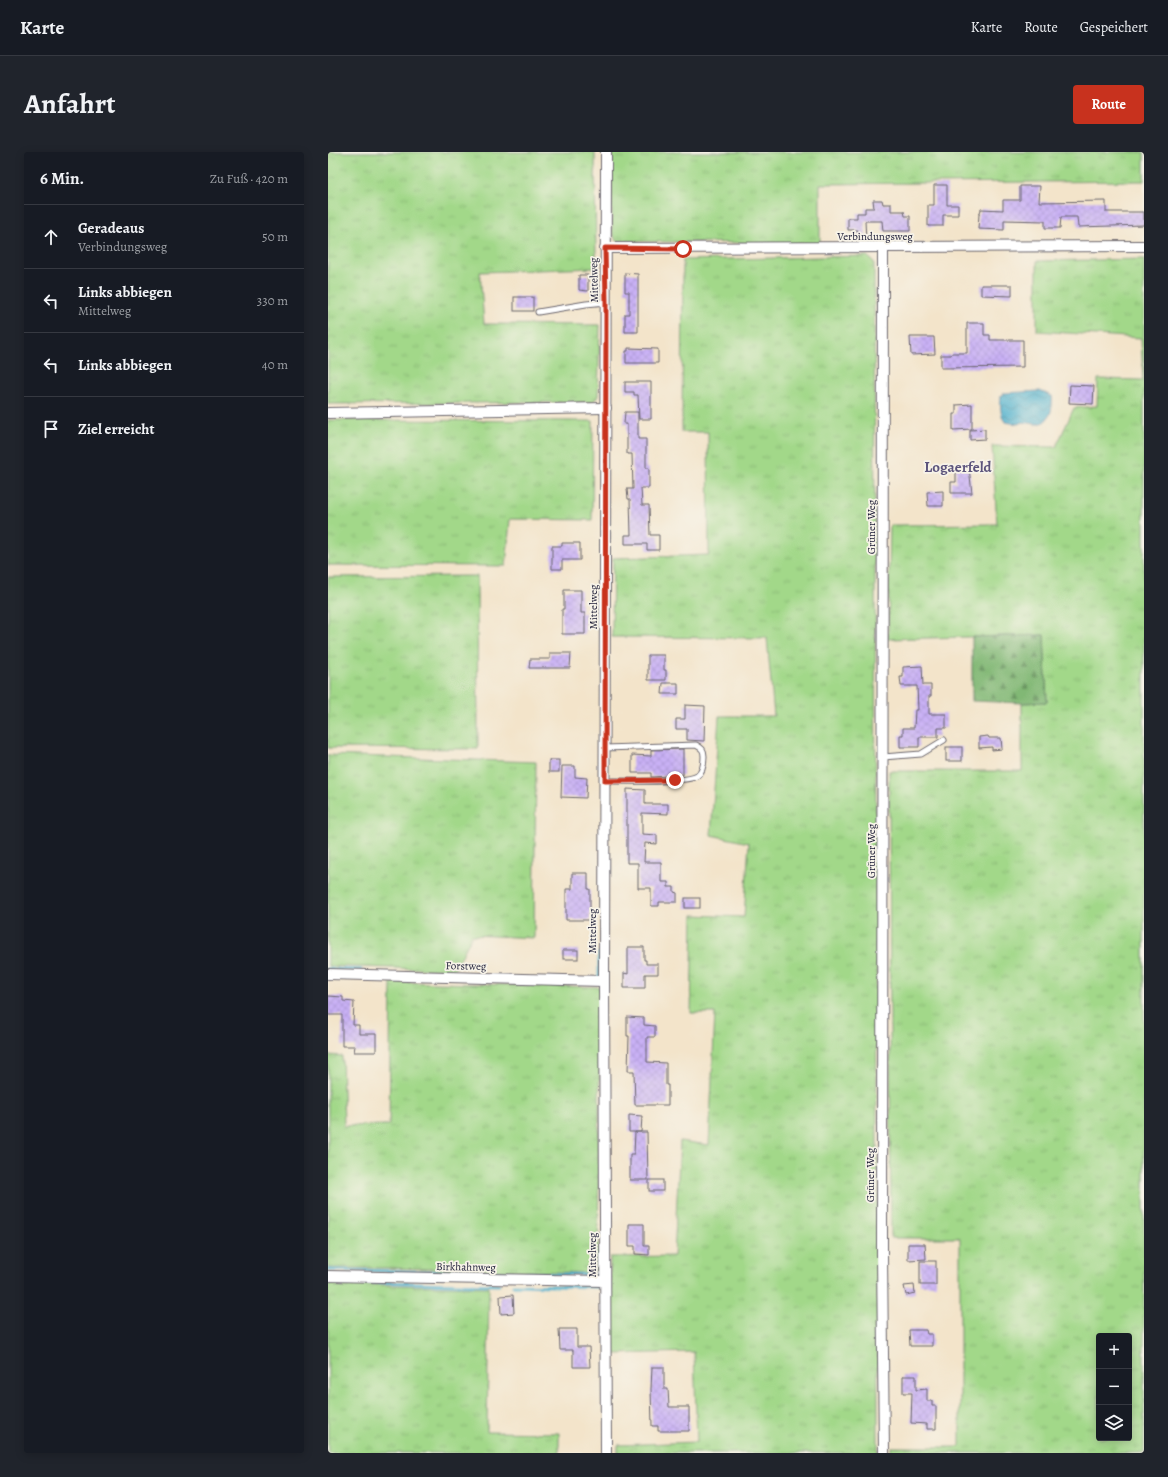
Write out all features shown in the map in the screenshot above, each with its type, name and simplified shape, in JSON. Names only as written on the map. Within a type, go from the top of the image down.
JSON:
[{"type":"street","name":"Mittelweg","points":[[606,152],[604,981],[604,1281],[606,1453]]},
{"type":"street","name":"Verbindungsweg","points":[[605,248],[1144,246]]},
{"type":"street","name":"Grüner Weg","points":[[883,248],[882,1254],[884,1453]]},
{"type":"street","points":[[328,413],[606,408]]},
{"type":"street","name":"Forstweg","points":[[328,974],[604,981]]},
{"type":"street","name":"Birkhahnweg","points":[[328,1276],[604,1281]]},
{"type":"lane","points":[[538,312],[606,302]]},
{"type":"lane","points":[[883,758],[921,754],[944,740]]},
{"type":"lane","points":[[605,748],[696,745],[704,751],[704,757],[701,772],[698,776],[692,778],[675,780],[605,781]]},
{"type":"green space","points":[[328,152],[595,152],[596,268],[480,272],[484,324],[600,325],[598,397],[592,402],[328,404]]},
{"type":"green space","points":[[612,152],[1144,152],[1144,181],[820,184],[820,244],[616,241],[612,231]]},
{"type":"green space","points":[[867,256],[874,262],[878,1453],[618,1453],[618,1445],[697,1442],[694,1352],[614,1354],[610,1291],[610,1257],[674,1256],[680,1141],[709,1145],[715,1013],[691,1013],[693,915],[744,917],[749,843],[711,835],[719,716],[774,716],[767,638],[612,637],[613,558],[709,555],[708,432],[682,432],[683,260]]},
{"type":"green space","points":[[1144,259],[1144,1453],[891,1453],[891,1447],[960,1447],[960,1238],[891,1238],[889,771],[1022,771],[1022,703],[1047,702],[1044,635],[888,639],[890,525],[997,524],[992,446],[1056,447],[1074,408],[1097,406],[1098,379],[1143,380],[1141,338],[1037,331],[1037,261]]},
{"type":"green space","points":[[328,420],[593,421],[592,520],[510,519],[506,566],[328,565]]},
{"type":"green space","points":[[477,576],[478,749],[328,748],[328,577]]},
{"type":"green space","points":[[1044,635],[1047,702],[1022,703],[972,701],[972,637]]},
{"type":"green space","points":[[328,755],[536,762],[534,938],[472,935],[455,970],[328,966]]},
{"type":"green space","points":[[391,982],[600,987],[598,1273],[328,1268],[328,1055],[342,1056],[344,1126],[389,1125]]},
{"type":"green space","points":[[328,1284],[489,1287],[487,1432],[559,1433],[559,1453],[328,1453]]},
{"type":"water","points":[[1040,391],[1052,396],[1050,414],[1045,421],[1037,424],[1025,422],[1018,424],[1005,422],[1001,413],[1001,396],[1004,393]]},
{"type":"building","points":[[934,185],[947,185],[947,205],[958,205],[958,215],[943,215],[943,226],[928,226],[928,205],[934,205]]},
{"type":"building","points":[[1020,186],[1040,186],[1039,202],[1106,201],[1106,212],[1144,212],[1144,225],[1078,227],[1077,217],[1061,217],[1060,228],[1045,228],[1045,221],[1004,220],[1004,230],[978,229],[979,214],[981,209],[1003,210],[1003,200],[1020,200]]},
{"type":"building","points":[[873,200],[882,200],[883,204],[891,204],[891,211],[904,211],[905,216],[910,216],[910,231],[883,231],[882,221],[865,221],[866,241],[858,241],[858,230],[848,230],[848,218],[857,218],[857,213],[865,213],[865,208],[874,208]]},
{"type":"building","points":[[625,273],[638,274],[638,332],[625,332],[625,314],[629,314],[629,292],[625,292]]},
{"type":"building","points":[[579,275],[588,275],[588,291],[579,290]]},
{"type":"building","points":[[981,285],[1012,285],[1012,296],[981,295]]},
{"type":"building","points":[[514,297],[533,297],[533,311],[514,311]]},
{"type":"building","points":[[967,323],[984,323],[984,335],[990,335],[990,340],[1023,340],[1023,367],[941,368],[941,355],[967,353]]},
{"type":"building","points":[[910,337],[934,337],[935,354],[911,355]]},
{"type":"building","points":[[628,348],[658,349],[658,363],[626,363],[626,351],[628,351]]},
{"type":"building","points":[[625,382],[651,382],[651,419],[639,419],[638,395],[634,395],[634,392],[625,392]]},
{"type":"building","points":[[1070,385],[1094,386],[1093,404],[1069,403]]},
{"type":"building","points":[[972,404],[972,429],[953,430],[953,414],[956,414],[956,405]]},
{"type":"building","points":[[625,412],[638,412],[638,439],[646,439],[646,468],[649,468],[649,488],[641,488],[642,505],[649,505],[650,535],[659,535],[659,550],[647,550],[647,544],[625,544],[625,535],[631,535],[630,499],[628,499],[627,489],[633,489],[632,454],[627,454],[627,424],[624,424]]},
{"type":"building","points":[[985,429],[985,439],[970,440],[970,430]]},
{"type":"building","points":[[956,468],[969,468],[972,493],[951,493],[951,482],[956,482]]},
{"type":"building","points":[[943,491],[943,506],[928,506],[927,492]]},
{"type":"building","points":[[562,543],[580,543],[580,560],[562,560],[562,569],[552,569],[552,546],[562,546]]},
{"type":"building","points":[[564,590],[581,590],[581,613],[585,613],[585,634],[562,634]]},
{"type":"building","points":[[550,653],[571,653],[570,668],[529,668],[530,659],[550,659]]},
{"type":"building","points":[[648,655],[664,655],[666,680],[648,680]]},
{"type":"building","points":[[922,666],[923,685],[931,685],[931,696],[929,696],[929,714],[946,714],[946,728],[938,728],[938,737],[919,737],[919,747],[900,747],[900,735],[903,735],[903,728],[914,728],[915,710],[918,710],[917,686],[901,686],[900,677],[903,677],[903,667]]},
{"type":"building","points":[[663,683],[678,683],[678,694],[662,694]]},
{"type":"building","points":[[685,705],[705,706],[704,741],[687,740],[687,729],[676,729],[676,719],[685,719]]},
{"type":"building","points":[[988,736],[989,738],[1001,738],[1002,749],[992,750],[992,747],[979,748],[979,737]]},
{"type":"building","points":[[946,747],[962,747],[962,761],[946,761]]},
{"type":"building","points":[[683,749],[683,775],[651,777],[651,773],[632,773],[632,755],[651,756],[651,750]]},
{"type":"building","points":[[549,760],[559,760],[559,772],[549,772]]},
{"type":"building","points":[[562,766],[575,766],[575,777],[587,778],[586,798],[561,797]]},
{"type":"building","points":[[627,789],[645,790],[645,804],[668,804],[668,814],[642,813],[642,834],[657,835],[657,844],[645,843],[644,862],[661,862],[661,882],[668,882],[668,887],[674,887],[674,892],[677,893],[677,902],[659,902],[659,906],[651,906],[651,888],[638,888],[638,863],[627,863]]},
{"type":"building","points":[[572,873],[588,873],[588,889],[590,889],[590,920],[566,920],[566,889],[572,889]]},
{"type":"building","points":[[685,898],[700,898],[700,908],[685,908]]},
{"type":"building","points":[[628,947],[644,947],[644,960],[646,960],[646,964],[658,964],[658,974],[645,974],[645,988],[624,988],[624,973],[628,974]]},
{"type":"building","points":[[563,950],[578,950],[578,959],[563,959]]},
{"type":"building","points":[[328,996],[343,997],[343,1001],[354,1002],[353,1025],[359,1025],[359,1034],[376,1034],[376,1052],[354,1052],[355,1046],[342,1046],[342,1015],[328,1015]]},
{"type":"building","points":[[627,1017],[644,1018],[644,1025],[655,1026],[655,1037],[647,1037],[647,1062],[666,1063],[668,1105],[635,1105],[634,1071],[628,1071],[629,1036],[627,1036]]},
{"type":"building","points":[[629,1115],[642,1116],[641,1132],[647,1132],[648,1180],[630,1180],[630,1154],[634,1154],[635,1132],[629,1132]]},
{"type":"building","points":[[649,1180],[663,1180],[663,1191],[649,1191]]},
{"type":"building","points":[[629,1224],[644,1224],[644,1246],[649,1246],[649,1255],[635,1254],[635,1246],[629,1246]]},
{"type":"building","points":[[908,1244],[925,1244],[926,1259],[908,1260]]},
{"type":"building","points":[[920,1261],[936,1261],[936,1285],[920,1285]]},
{"type":"building","points":[[914,1285],[915,1293],[906,1295],[904,1286]]},
{"type":"building","points":[[513,1295],[514,1313],[501,1314],[500,1296]]},
{"type":"building","points":[[559,1329],[577,1329],[577,1347],[589,1347],[590,1367],[573,1367],[573,1350],[560,1350]]},
{"type":"building","points":[[909,1330],[926,1330],[927,1334],[932,1334],[932,1346],[910,1346]]},
{"type":"building","points":[[652,1367],[664,1367],[664,1389],[668,1389],[669,1407],[689,1407],[689,1431],[658,1431],[658,1426],[652,1426]]},
{"type":"building","points":[[903,1376],[916,1376],[916,1390],[927,1389],[927,1401],[932,1401],[932,1406],[936,1406],[936,1429],[927,1429],[927,1424],[911,1423],[912,1393],[903,1393]]},
{"type":"waterway","points":[[597,977],[599,977],[599,953]]},
{"type":"waterway","points":[[328,969],[361,970]]},
{"type":"waterway","points":[[600,1253],[600,1270]]},
{"type":"waterway","points":[[328,1270],[600,1275]]},
{"type":"waterway","points":[[328,1281],[499,1285]]},
{"type":"waterway","points":[[513,1285],[598,1287]]},
{"type":"district","name":"Logaerfeld","points":[[958,467]]},
{"type":"route","points":[[675,780],[605,781],[605,248],[683,249]]}]
